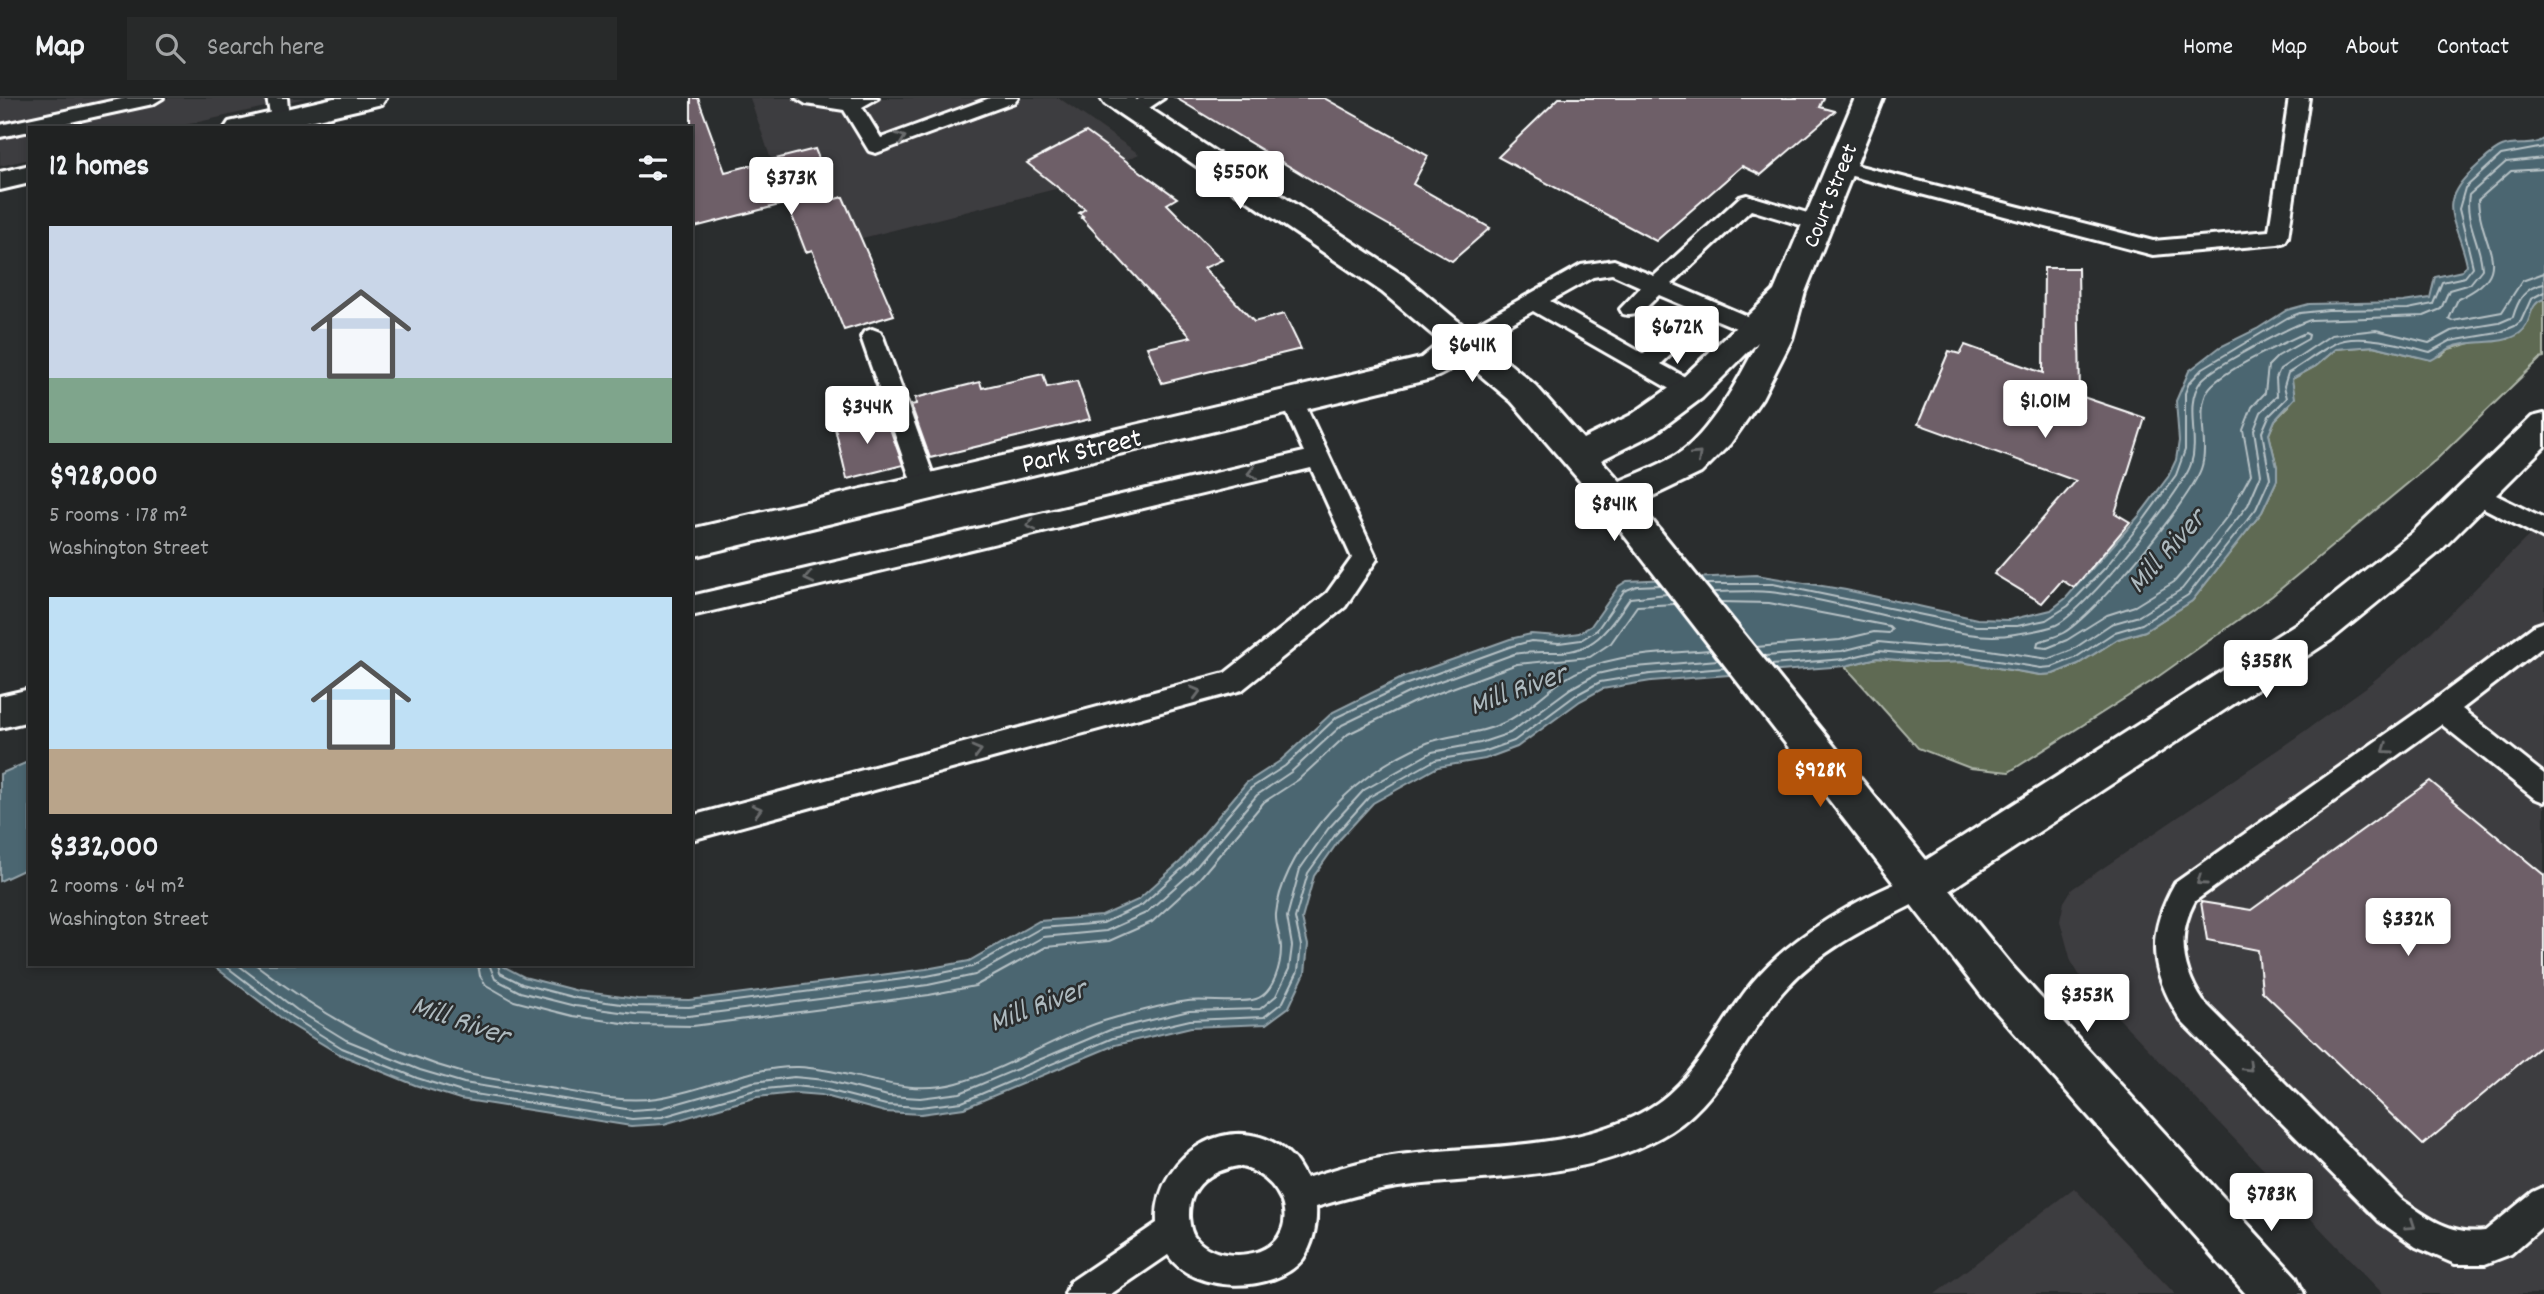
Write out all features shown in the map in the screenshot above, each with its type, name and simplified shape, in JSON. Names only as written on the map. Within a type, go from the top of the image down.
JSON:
[{"type":"main road","name":"Court Street","points":[[1615,499],[1689,464],[1718,435],[1750,390],[1770,352],[1789,292],[1869,98]]},
{"type":"main road","points":[[243,126],[278,108],[358,100]]},
{"type":"main road","points":[[1134,102],[1423,307],[1524,394],[1615,499],[1919,887],[2005,990],[2279,1294]]},
{"type":"main road","points":[[0,181],[28,174]]},
{"type":"main road","name":"Court Street","points":[[1578,456],[1643,424],[1690,390],[1789,292]]},
{"type":"main road","name":"Park Street","points":[[693,543],[1431,367],[1463,341]]},
{"type":"main road","points":[[1919,887],[2264,666],[2369,589],[2478,495],[2544,426]]},
{"type":"main road","points":[[0,712],[28,705]]},
{"type":"lane","points":[[0,131],[153,98]]},
{"type":"lane","points":[[806,98],[860,102],[876,147],[1008,98]]},
{"type":"lane","points":[[1840,167],[2153,248],[2278,237],[2299,98]]},
{"type":"lane","points":[[1631,309],[1747,202],[1817,223]]},
{"type":"lane","points":[[1463,341],[1588,270],[1614,267],[1755,328]]},
{"type":"lane","points":[[1534,302],[1601,335],[1690,390]]},
{"type":"lane","points":[[1647,364],[1708,306]]},
{"type":"lane","points":[[872,337],[925,486]]},
{"type":"lane","points":[[693,827],[1233,682],[1336,600],[1365,559],[1292,400]]},
{"type":"lane","points":[[693,606],[1318,457]]},
{"type":"lane","points":[[2478,495],[2544,530]]},
{"type":"lane","points":[[2544,632],[2442,709],[2185,892],[2175,907],[2169,926],[2170,969],[2178,990],[2192,1012],[2390,1210],[2412,1227],[2440,1242],[2465,1250],[2483,1249],[2500,1242],[2544,1203]]},
{"type":"lane","points":[[2442,709],[2544,789]]},
{"type":"lane","points":[[1299,1195],[1365,1176],[1593,1148],[1628,1137],[1662,1118],[1692,1092],[1755,1002],[1795,960],[1832,934],[1919,887]]},
{"type":"lane","points":[[1228,1150],[1258,1152],[1272,1159],[1284,1169],[1299,1195],[1303,1210],[1298,1240],[1281,1266],[1269,1276],[1255,1282],[1225,1284],[1198,1271],[1183,1254],[1173,1232],[1174,1200],[1180,1186],[1200,1162],[1228,1150]]},
{"type":"lane","points":[[1082,1294],[1173,1232]]},
{"type":"shaded area","points":[[0,98],[305,98],[181,126],[28,126],[28,159],[0,166]]},
{"type":"shaded area","points":[[750,98],[1059,98],[1139,154],[1075,184],[803,253]]},
{"type":"shaded area","points":[[2544,521],[2544,1294],[2383,1294],[2083,981],[2071,961],[2060,921],[2064,902],[2072,889],[2365,688],[2424,639]]},
{"type":"shaded area","points":[[2074,1188],[2175,1294],[1935,1294]]},
{"type":"green space","points":[[2544,299],[2544,358],[2437,459],[2272,596],[2152,681],[2009,772],[1970,768],[1918,748],[1845,666],[1877,658],[1932,663],[1961,662],[2040,675],[2053,674],[2078,664],[2118,639],[2145,631],[2192,601],[2262,512],[2277,480],[2277,467],[2269,434],[2275,420],[2289,406],[2292,379],[2316,366],[2336,349],[2374,346],[2418,357],[2441,356],[2449,349],[2478,341],[2508,339],[2528,323],[2534,305]]},
{"type":"water","name":"Mill River","points":[[2544,139],[2544,299],[2535,305],[2524,329],[2504,340],[2458,345],[2431,360],[2374,346],[2336,349],[2316,366],[2292,379],[2295,398],[2275,420],[2269,434],[2277,467],[2277,480],[2262,512],[2192,601],[2145,631],[2118,639],[2078,664],[2053,674],[2041,675],[1961,662],[1932,663],[1877,658],[1845,666],[1651,681],[1602,689],[1580,701],[1517,747],[1485,759],[1438,767],[1373,803],[1340,839],[1314,876],[1302,919],[1308,945],[1305,973],[1289,1007],[1266,1024],[1191,1027],[1115,1045],[964,1108],[921,1114],[885,1112],[821,1095],[795,1093],[757,1097],[664,1124],[631,1126],[460,1099],[415,1085],[339,1054],[288,1023],[214,966],[503,966],[524,977],[578,991],[637,999],[689,1000],[969,961],[1039,921],[1102,916],[1138,900],[1181,861],[1246,783],[1280,761],[1333,712],[1404,677],[1510,639],[1531,634],[1559,636],[1579,633],[1591,626],[1619,586],[1627,581],[1756,575],[1846,590],[1977,619],[2009,620],[2051,610],[2066,598],[2138,517],[2168,477],[2176,460],[2179,441],[2176,401],[2189,371],[2220,347],[2257,329],[2287,310],[2309,304],[2403,302],[2430,298],[2435,277],[2462,271],[2467,265],[2452,213],[2451,203],[2455,192],[2485,159],[2498,149],[2507,145],[2539,142]]},
{"type":"water","points":[[28,762],[28,868],[0,881],[0,774]]},
{"type":"building","points":[[691,98],[698,98],[725,172],[815,149],[835,199],[843,197],[894,315],[844,330],[812,250],[806,252],[787,203],[693,227]]},
{"type":"building","points":[[1176,98],[1324,98],[1428,156],[1413,184],[1490,228],[1452,261]]},
{"type":"building","points":[[1559,98],[1824,98],[1820,107],[1835,111],[1761,175],[1742,166],[1656,241],[1498,157]]},
{"type":"building","points":[[1086,132],[1177,198],[1167,204],[1222,260],[1204,268],[1254,322],[1284,314],[1301,349],[1162,383],[1147,347],[1191,337],[1081,217],[1083,216],[1079,213],[1085,209],[1027,163]]},
{"type":"building","points":[[2044,268],[2078,268],[2080,396],[2145,418],[2115,513],[2130,522],[2074,588],[2062,580],[2042,603],[1994,574],[2076,481],[1918,424],[1949,351],[1960,354],[1965,345],[2043,373]]},
{"type":"building","points":[[1043,374],[1047,387],[1077,381],[1090,419],[930,458],[911,405],[916,404],[915,398],[980,382],[982,388]]},
{"type":"building","points":[[884,412],[903,465],[847,479],[834,424]]},
{"type":"building","points":[[2430,781],[2544,875],[2544,1043],[2423,1145],[2262,991],[2258,950],[2207,940],[2201,902],[2251,910]]}]
